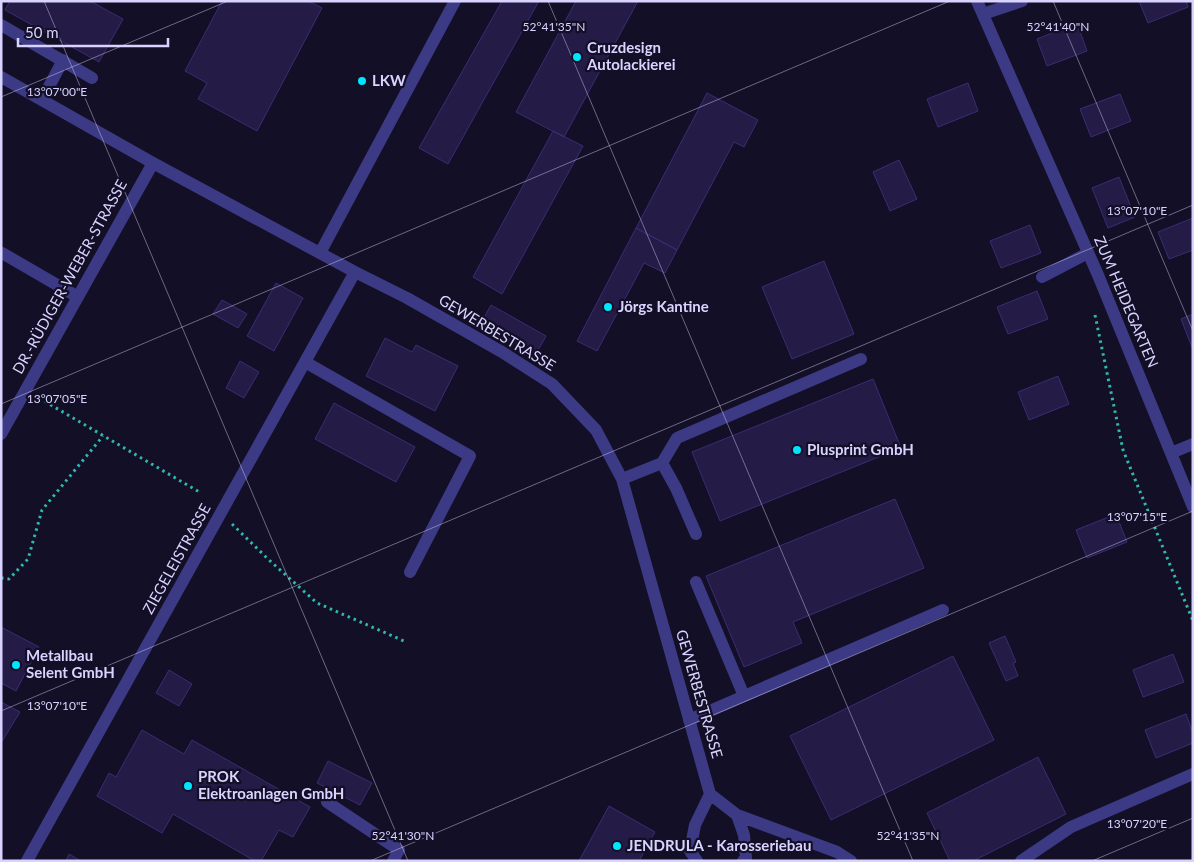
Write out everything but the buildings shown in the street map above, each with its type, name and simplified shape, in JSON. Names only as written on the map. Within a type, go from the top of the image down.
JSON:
[{"type":"street","points":[[320,253],[456,1]]},
{"type":"street","name":"ZUM HEIDEGARTEN","points":[[977,1],[1088,253],[1193,506]]},
{"type":"street","points":[[983,14],[1022,1]]},
{"type":"street","points":[[1,25],[92,78]]},
{"type":"street","points":[[42,100],[63,60]]},
{"type":"street","name":"GEWERBESTRASSE","points":[[1,77],[153,163],[407,298],[494,347],[552,384],[596,430],[622,479],[710,794]]},
{"type":"street","name":"DR.-RÜDIGER-WEBER-STRASSE","points":[[1,434],[153,163]]},
{"type":"street","points":[[2,253],[78,298]]},
{"type":"street","points":[[1042,277],[1088,253]]},
{"type":"street","name":"ZIEGELEISTRASSE","points":[[27,861],[355,272]]},
{"type":"street","points":[[622,479],[662,462],[677,438],[861,359]]},
{"type":"street","points":[[305,362],[470,456],[410,572]]},
{"type":"street","points":[[1171,453],[1193,444]]},
{"type":"street","points":[[662,462],[676,488],[696,534]]},
{"type":"street","points":[[696,582],[744,696]]},
{"type":"street","points":[[690,720],[943,610]]},
{"type":"street","points":[[1021,861],[1070,826],[1193,774]]},
{"type":"street","points":[[690,858],[695,825],[710,794],[738,815],[837,852],[845,859]]},
{"type":"street","points":[[327,802],[399,850],[393,861]]},
{"type":"street","points":[[738,815],[744,834],[746,858],[743,861]]},
{"type":"path","points":[[1094,311],[1122,450],[1193,621]]},
{"type":"path","points":[[26,390],[201,493]]},
{"type":"path","points":[[1,578],[9,579],[28,559],[42,510],[103,436]]},
{"type":"path","points":[[221,512],[269,560],[317,603],[404,641]]},
{"type":"place","name":"Cruzdesign Autolackierei","points":[[577,57]]},
{"type":"place","name":"LKW","points":[[362,81]]},
{"type":"place","name":"Jörgs Kantine","points":[[608,307]]},
{"type":"place","name":"Plusprint GmbH","points":[[797,450]]},
{"type":"place","name":"Metallbau Selent GmbH","points":[[16,665]]},
{"type":"place","name":"PROK Elektroanlagen GmbH","points":[[188,786]]},
{"type":"place","name":"JENDRULA - Karosseriebau","points":[[617,846]]}]
